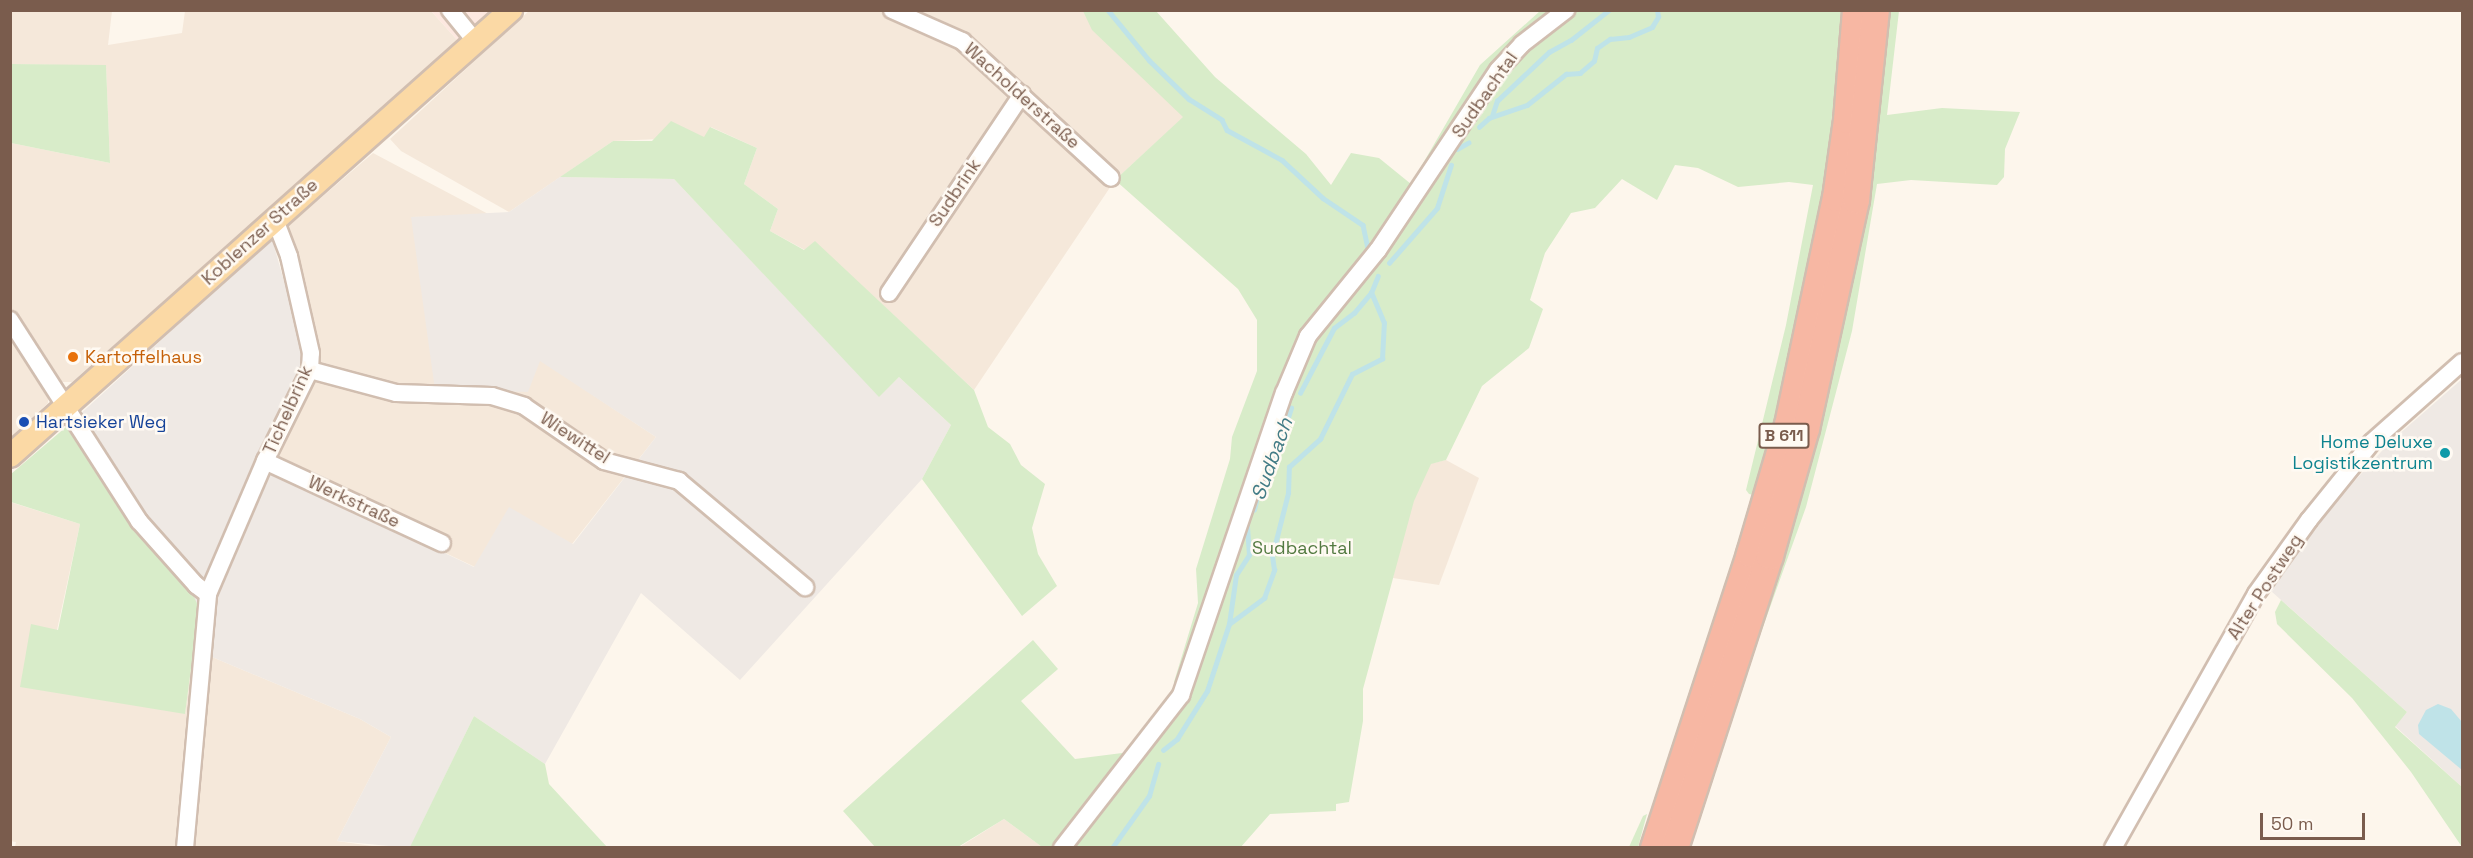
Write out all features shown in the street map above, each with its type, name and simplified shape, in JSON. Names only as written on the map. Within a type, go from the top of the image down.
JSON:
[{"type":"highway","name":"B 611","points":[[1654,848],[1750,554],[1788,425],[1836,198],[1847,120],[1856,10]]},
{"type":"highway","name":"B 611","points":[[1675,848],[1770,556],[1806,429],[1856,200],[1876,10]]},
{"type":"main road","name":"Koblenzer Straße","points":[[10,456],[511,10]]},
{"type":"street","points":[[450,10],[476,42]]},
{"type":"street","name":"Wacholderstraße","points":[[892,10],[962,41],[1111,178]]},
{"type":"street","name":"Sudbachtal","points":[[1062,848],[1181,695],[1284,393],[1308,336],[1377,250],[1498,70],[1521,44],[1566,10]]},
{"type":"street","name":"Sudbrink","points":[[890,293],[1022,94]]},
{"type":"street","name":"Tichelbrink","points":[[185,848],[208,594],[265,460],[310,370],[311,353],[289,256],[275,220]]},
{"type":"street","points":[[10,320],[139,520],[196,585],[208,594]]},
{"type":"street","name":"Alter Postweg","points":[[2113,848],[2256,594],[2309,520],[2372,442],[2463,362]]},
{"type":"street","name":"Wiewittel","points":[[310,370],[396,393],[492,396],[524,406],[604,461],[678,481],[805,587]]},
{"type":"street","name":"Werkstraße","points":[[265,460],[442,543]]},
{"type":"shaded area","points":[[11,10],[112,11],[108,45],[182,33],[185,11],[431,11],[459,42],[72,382],[61,382],[11,309],[11,143],[110,163],[106,66],[11,64]]},
{"type":"shaded area","points":[[530,10],[1094,11],[1185,116],[1115,180],[974,390],[815,242],[805,250],[770,231],[778,209],[744,184],[757,148],[711,127],[705,137],[613,141],[509,212],[401,151],[390,139]]},
{"type":"shaded area","points":[[431,11],[498,11],[459,42]]},
{"type":"shaded area","points":[[373,153],[492,216],[411,217],[540,360],[656,437],[572,544],[475,567],[256,463],[320,365],[286,228]]},
{"type":"shaded area","points":[[560,177],[674,179],[879,396],[899,377],[951,425],[922,479],[740,680],[641,593],[545,764],[474,716],[410,848],[337,841],[391,737],[360,719],[193,649],[199,608],[66,427],[272,239],[303,348],[301,369],[256,463],[474,567],[509,507],[573,544],[656,437],[540,361],[528,392],[435,390],[411,217],[509,212]]},
{"type":"shaded area","points":[[10,333],[48,393],[48,403],[11,437]]},
{"type":"shaded area","points":[[2462,379],[2462,787],[2395,726],[2407,712],[2271,591],[2331,507],[2390,442]]},
{"type":"shaded area","points":[[1446,460],[1479,478],[1439,585],[1393,578],[1416,467]]},
{"type":"shaded area","points":[[10,502],[80,524],[57,630],[185,714],[193,649],[360,719],[391,737],[337,841],[379,847],[15,847],[16,842],[10,841]]},
{"type":"shaded area","points":[[1004,819],[1042,847],[958,848]]},
{"type":"green space","name":"Sudbachtal","points":[[1083,11],[1156,11],[1215,77],[1306,154],[1331,185],[1351,153],[1379,158],[1411,184],[1480,65],[1540,11],[1844,11],[1823,195],[1774,419],[1754,495],[1749,494],[1746,490],[1786,325],[1813,185],[1789,182],[1738,187],[1698,168],[1675,165],[1657,200],[1622,179],[1595,208],[1571,213],[1545,253],[1530,300],[1543,309],[1529,348],[1482,386],[1446,460],[1431,464],[1414,501],[1363,689],[1363,721],[1349,802],[1336,804],[1336,811],[1270,814],[1240,848],[1042,847],[1004,819],[958,847],[875,847],[843,811],[1033,640],[1058,669],[1021,701],[1075,759],[1130,752],[1177,692],[1174,682],[1198,603],[1196,569],[1230,459],[1232,437],[1257,371],[1257,320],[1238,289],[1115,180],[1183,117],[1092,30]]},
{"type":"green space","points":[[1889,11],[1899,11],[1887,115],[1942,108],[2020,112],[2005,149],[2004,177],[1997,185],[1911,180],[1877,184],[1852,331],[1806,507],[1740,691],[1737,689],[1867,203]]},
{"type":"green space","points":[[11,64],[106,65],[110,163],[11,143]]},
{"type":"green space","points":[[671,121],[704,137],[710,127],[757,148],[744,184],[778,209],[770,231],[804,250],[815,241],[974,390],[988,427],[1010,444],[1021,465],[1045,484],[1032,528],[1038,554],[1057,586],[1022,616],[922,479],[951,425],[899,377],[879,397],[674,179],[560,177],[613,141],[652,141]]},
{"type":"green space","points":[[66,427],[134,523],[191,590],[199,608],[185,714],[20,687],[31,624],[58,630],[80,524],[11,502],[11,474]]},
{"type":"green space","points":[[2281,600],[2407,712],[2395,727],[2462,787],[2462,847],[2411,772],[2352,698],[2277,624],[2275,612]]},
{"type":"green space","points":[[474,716],[545,764],[549,784],[607,847],[410,847]]},
{"type":"green space","points":[[1647,814],[1638,847],[1629,847],[1643,816]]},
{"type":"water","points":[[2438,704],[2451,709],[2462,722],[2462,770],[2419,734],[2418,725],[2426,710]]},
{"type":"waterway","points":[[1108,10],[1149,60],[1189,99],[1222,120],[1227,130],[1282,160],[1323,198],[1363,225],[1368,249]]},
{"type":"waterway","name":"Sudbach","points":[[1492,116],[1497,101],[1549,52],[1571,40],[1609,10]]},
{"type":"waterway","name":"Sudbach","points":[[1479,127],[1489,118],[1527,105],[1566,74],[1580,73],[1594,61],[1597,48],[1610,39],[1629,37],[1652,27],[1658,17],[1657,10]]},
{"type":"waterway","name":"Sudbach","points":[[1457,149],[1468,143]]},
{"type":"waterway","name":"Sudbach","points":[[1389,263],[1437,208],[1451,165]]},
{"type":"waterway","name":"Sudbach","points":[[1300,393],[1334,328],[1354,313],[1371,293],[1378,276]]},
{"type":"waterway","name":"Sudbach","points":[[1163,750],[1177,739],[1207,691],[1229,624],[1264,598],[1274,570],[1272,556],[1288,493],[1289,467],[1320,439],[1352,374],[1382,359],[1384,323],[1371,293]]},
{"type":"waterway","name":"Sudbach","points":[[1254,510],[1258,492],[1271,471],[1291,408]]},
{"type":"waterway","name":"Sudbach","points":[[1229,624],[1236,575],[1249,555],[1247,527]]},
{"type":"waterway","name":"Sudbach","points":[[1112,848],[1149,796],[1158,764]]},
{"type":"place","name":"Kartoffelhaus","points":[[73,357]]},
{"type":"place","name":"Hartsieker Weg","points":[[24,422]]},
{"type":"place","name":"Home Deluxe Logistikzentrum","points":[[2445,453]]}]
